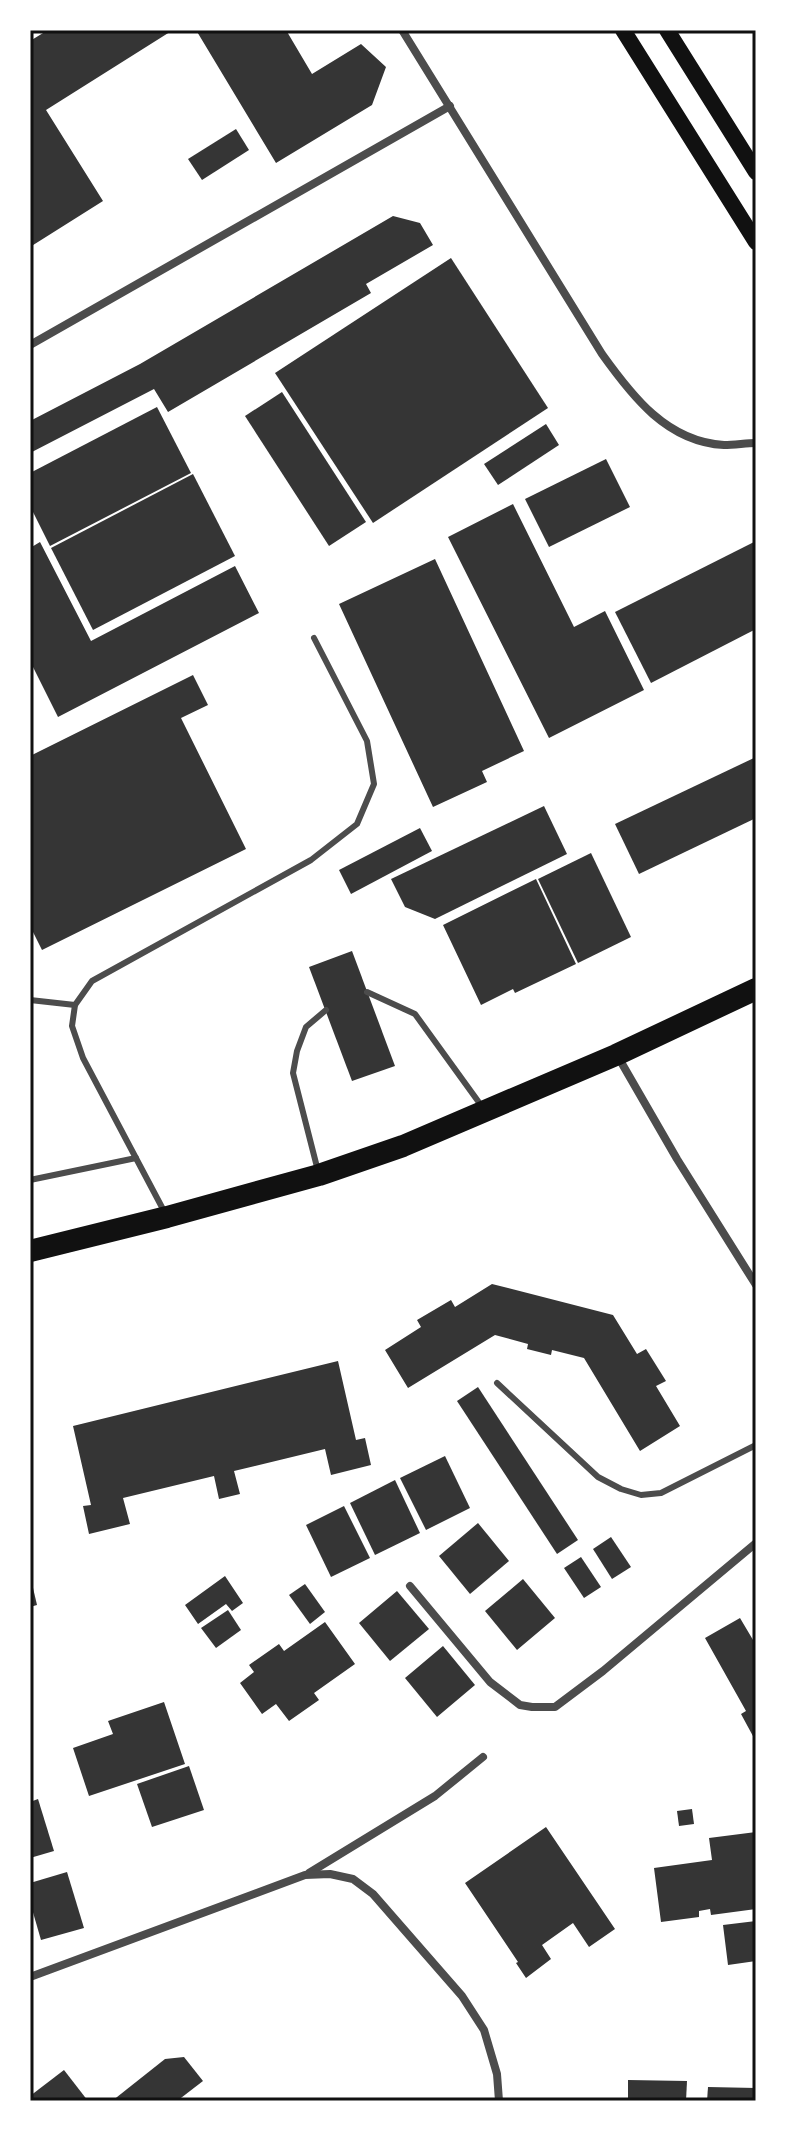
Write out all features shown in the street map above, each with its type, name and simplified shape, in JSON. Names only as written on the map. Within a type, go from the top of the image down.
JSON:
[{"type":"highway","points":[[30,1251],[319,1175],[403,1146],[616,1055],[756,989]]},
{"type":"main road","points":[[623,30],[756,242]]},
{"type":"main road","points":[[667,30],[756,172]]},
{"type":"street","points":[[402,30],[602,354],[625,386],[651,414],[696,440],[724,445],[756,443]]},
{"type":"street","points":[[30,345],[450,106]]},
{"type":"street","points":[[616,1055],[756,1285]]},
{"type":"street","points":[[410,1586],[490,1682],[520,1705],[555,1707],[603,1671],[756,1543]]},
{"type":"street","points":[[30,1977],[305,1875],[435,1796],[483,1757]]},
{"type":"street","points":[[305,1875],[330,1874],[353,1879],[373,1894],[452,1985],[484,2030],[497,2074],[499,2101]]},
{"type":"lane","points":[[167,1217],[83,1058],[72,1026],[75,1005],[92,981],[311,860],[357,824],[374,784],[367,741],[314,638]]},
{"type":"lane","points":[[367,992],[415,1014],[485,1111]]},
{"type":"lane","points":[[30,1000],[75,1005]]},
{"type":"lane","points":[[319,1175],[293,1073],[306,1027],[326,1010]]},
{"type":"lane","points":[[30,1180],[136,1158]]},
{"type":"lane","points":[[497,1383],[598,1477],[641,1495],[661,1493],[756,1445]]},
{"type":"building","points":[[48,30],[173,30],[46,110],[103,201],[30,247],[30,41]]},
{"type":"building","points":[[196,30],[286,30],[312,74],[361,44],[386,67],[372,105],[276,163]]},
{"type":"building","points":[[236,129],[249,150],[202,180],[188,159]]},
{"type":"building","points":[[393,216],[420,223],[433,245],[366,284],[371,293],[168,412],[154,389],[30,453],[30,421],[140,364]]},
{"type":"building","points":[[451,258],[548,408],[373,523],[275,373]]},
{"type":"building","points":[[282,392],[366,522],[329,546],[245,416]]},
{"type":"building","points":[[157,407],[191,473],[50,546],[30,506],[30,473]]},
{"type":"building","points":[[546,424],[559,445],[498,485],[484,464]]},
{"type":"building","points":[[606,459],[630,507],[549,547],[525,499]]},
{"type":"building","points":[[193,474],[235,556],[93,630],[51,548]]},
{"type":"building","points":[[513,504],[574,627],[605,611],[644,690],[549,738],[448,537]]},
{"type":"building","points":[[756,541],[756,629],[651,683],[615,612]]},
{"type":"building","points":[[40,542],[91,641],[235,566],[259,613],[58,717],[30,661],[30,548]]},
{"type":"building","points":[[435,559],[524,751],[482,771],[487,782],[433,807],[339,604]]},
{"type":"building","points":[[193,675],[208,705],[181,718],[246,849],[42,950],[30,926],[30,756]]},
{"type":"building","points":[[756,757],[756,818],[639,874],[615,824]]},
{"type":"building","points":[[544,806],[567,854],[435,919],[405,907],[391,879]]},
{"type":"building","points":[[420,828],[432,851],[351,894],[339,870]]},
{"type":"building","points":[[591,853],[631,937],[578,963],[538,879]]},
{"type":"building","points":[[536,879],[576,964],[515,993],[513,989],[481,1005],[443,925]]},
{"type":"building","points":[[352,951],[395,1066],[352,1081],[309,967]]},
{"type":"building","points":[[492,1284],[613,1315],[637,1354],[646,1349],[666,1381],[656,1386],[680,1426],[640,1451],[584,1358],[552,1350],[551,1355],[527,1349],[528,1344],[495,1335],[408,1388],[385,1350],[421,1327],[417,1320],[451,1300],[455,1307]]},
{"type":"building","points":[[338,1361],[356,1440],[365,1438],[371,1465],[331,1475],[325,1449],[234,1471],[240,1494],[219,1499],[214,1476],[123,1498],[130,1524],[89,1534],[83,1506],[91,1505],[73,1426]]},
{"type":"building","points":[[478,1387],[578,1540],[557,1554],[457,1401]]},
{"type":"building","points":[[445,1456],[470,1508],[426,1530],[400,1478]]},
{"type":"building","points":[[395,1480],[420,1533],[375,1555],[350,1503]]},
{"type":"building","points":[[344,1506],[370,1558],[331,1577],[306,1525]]},
{"type":"building","points":[[478,1523],[509,1561],[470,1594],[439,1556]]},
{"type":"building","points":[[611,1537],[631,1567],[612,1579],[593,1549]]},
{"type":"building","points":[[581,1557],[601,1587],[584,1598],[564,1568]]},
{"type":"building","points":[[30,1575],[37,1605],[30,1607]]},
{"type":"building","points":[[225,1576],[243,1603],[232,1611],[226,1604],[198,1624],[185,1605]]},
{"type":"building","points":[[523,1579],[555,1618],[517,1650],[485,1611]]},
{"type":"building","points":[[305,1584],[325,1612],[310,1624],[289,1595]]},
{"type":"building","points":[[397,1591],[429,1629],[390,1661],[359,1623]]},
{"type":"building","points":[[228,1610],[241,1630],[216,1648],[201,1628]]},
{"type":"building","points":[[740,1618],[756,1645],[754,1738],[741,1714],[746,1711],[705,1638]]},
{"type":"building","points":[[325,1622],[355,1664],[314,1693],[319,1700],[289,1721],[276,1704],[262,1714],[240,1683],[254,1672],[249,1665],[279,1644],[284,1651]]},
{"type":"building","points":[[443,1646],[475,1685],[437,1717],[405,1678]]},
{"type":"building","points":[[164,1702],[185,1764],[89,1796],[73,1748],[113,1734],[108,1721]]},
{"type":"building","points":[[189,1766],[204,1810],[152,1827],[137,1784]]},
{"type":"building","points":[[38,1799],[54,1851],[30,1858],[30,1802]]},
{"type":"building","points":[[692,1809],[694,1824],[679,1826],[677,1811]]},
{"type":"building","points":[[546,1827],[615,1929],[589,1947],[573,1923],[542,1945],[551,1959],[526,1978],[465,1883]]},
{"type":"building","points":[[756,1832],[756,1909],[711,1915],[710,1909],[699,1911],[699,1917],[661,1922],[654,1868],[712,1860],[709,1838]]},
{"type":"building","points":[[67,1872],[84,1928],[41,1940],[30,1902],[30,1883]]},
{"type":"building","points":[[756,1921],[756,1961],[728,1965],[723,1925]]},
{"type":"building","points":[[184,2057],[203,2081],[177,2101],[112,2101],[165,2059]]},
{"type":"building","points":[[64,2070],[88,2101],[30,2101],[30,2096]]},
{"type":"building","points":[[628,2080],[687,2081],[686,2101],[628,2101]]},
{"type":"building","points":[[708,2087],[756,2088],[756,2101],[707,2101]]}]
